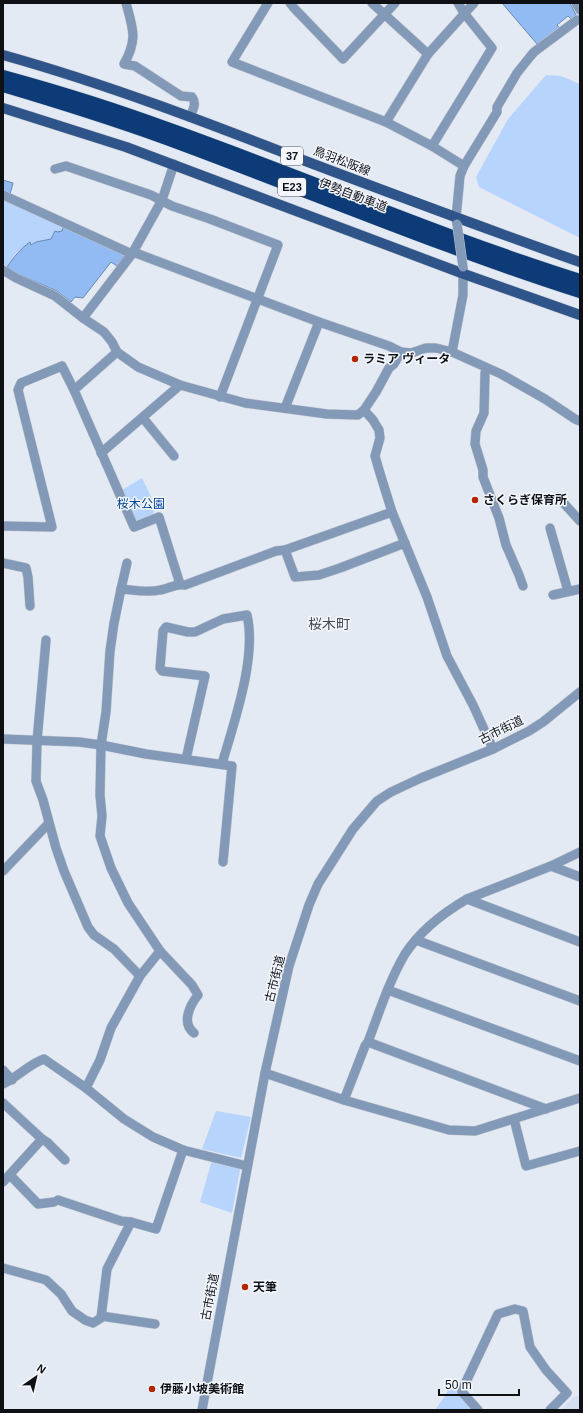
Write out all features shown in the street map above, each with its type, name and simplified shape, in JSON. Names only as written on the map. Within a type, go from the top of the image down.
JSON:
[{"type":"highway","name":"伊勢自動車道","points":[[3,76],[101,105],[168,128],[483,247],[580,280]]},
{"type":"highway","name":"伊勢自動車道","points":[[3,86],[90,112],[164,138],[480,258],[580,292]]},
{"type":"main road","name":"鳥羽松阪線","points":[[3,55],[74,77],[190,117],[457,221],[580,262]]},
{"type":"main road","points":[[3,108],[79,131],[174,164],[464,270],[580,315]]},
{"type":"street","points":[[126,3],[134,33],[132,47],[124,64],[135,66],[181,96],[192,97],[195,100],[195,105],[190,117]]},
{"type":"street","points":[[268,3],[232,62],[386,122],[432,146],[464,166]]},
{"type":"street","points":[[290,3],[343,59],[395,3]]},
{"type":"street","points":[[372,3],[384,16],[428,54]]},
{"type":"street","points":[[432,146],[492,48],[464,13],[458,3]]},
{"type":"street","points":[[386,122],[428,54],[474,3]]},
{"type":"street","points":[[576,3],[580,10]]},
{"type":"street","points":[[452,352],[463,295],[464,270],[457,221],[460,176],[464,166],[497,112],[496,107],[524,63],[534,52],[577,20],[580,20]]},
{"type":"street","points":[[83,318],[133,253],[162,200],[174,164]]},
{"type":"street","points":[[55,169],[66,166],[162,200],[172,206],[278,245],[259,298],[220,396]]},
{"type":"street","points":[[3,194],[133,253],[259,298],[318,322],[389,346],[401,352],[411,353],[426,348],[436,348],[452,352],[488,368],[580,421]]},
{"type":"street","points":[[3,270],[16,278],[55,296],[104,332],[112,342],[117,352],[138,367],[180,386],[245,403],[327,414],[358,414],[364,410],[389,368],[394,364],[401,352]]},
{"type":"street","points":[[285,408],[318,322]]},
{"type":"street","points":[[74,390],[117,352]]},
{"type":"street","points":[[3,526],[52,527],[18,390],[21,383],[62,366],[134,527],[159,517],[180,584]]},
{"type":"street","points":[[488,368],[485,373],[484,413],[476,431],[475,444],[483,470],[483,477],[499,518],[506,545],[523,586]]},
{"type":"street","points":[[101,453],[180,386]]},
{"type":"street","points":[[364,410],[379,430],[380,438],[375,456],[392,512],[427,596],[446,656],[473,704],[493,748]]},
{"type":"street","points":[[143,418],[174,456]]},
{"type":"street","points":[[558,497],[580,521]]},
{"type":"street","points":[[121,589],[160,590],[180,584],[185,585],[276,551],[285,550],[392,512]]},
{"type":"street","points":[[550,528],[568,591]]},
{"type":"street","points":[[285,550],[295,577],[320,575],[405,543]]},
{"type":"street","points":[[3,563],[26,568],[30,606]]},
{"type":"street","points":[[128,563],[113,630],[106,712],[101,745],[100,795],[102,816],[100,836],[111,868],[128,903],[160,951],[192,986],[198,995],[191,1004],[188,1022],[190,1030],[194,1033]]},
{"type":"street","points":[[554,594],[580,589]]},
{"type":"street","points":[[186,759],[205,676],[162,671],[160,668],[163,631],[166,627],[188,632],[196,632],[223,619],[247,615],[249,645],[246,673],[239,707],[222,764]]},
{"type":"street","points":[[46,640],[37,741],[36,781],[64,871],[88,927],[94,935],[114,949],[140,976]]},
{"type":"street","name":"古市街道","points":[[202,1410],[265,1073],[289,966],[309,904],[318,884],[353,829],[377,802],[391,792],[529,731],[543,722],[580,692]]},
{"type":"street","points":[[3,739],[79,742],[146,754],[232,766],[223,862]]},
{"type":"street","points":[[3,870],[49,824]]},
{"type":"street","points":[[344,1100],[388,990],[405,953],[423,931],[455,906],[467,899],[551,866],[580,852]]},
{"type":"street","points":[[551,866],[580,877]]},
{"type":"street","points":[[467,899],[580,942]]},
{"type":"street","points":[[416,940],[580,1001]]},
{"type":"street","points":[[86,1088],[100,1060],[111,1028],[140,976],[160,951]]},
{"type":"street","points":[[388,990],[580,1061]]},
{"type":"street","points":[[368,1042],[546,1109]]},
{"type":"street","points":[[3,1084],[12,1080],[32,1065],[44,1059],[86,1088],[124,1119],[153,1136],[183,1150],[247,1166]]},
{"type":"street","points":[[3,1070],[12,1080]]},
{"type":"street","points":[[265,1073],[344,1100],[450,1130],[475,1131],[580,1098]]},
{"type":"street","points":[[3,1103],[65,1160]]},
{"type":"street","points":[[514,1119],[526,1166],[580,1151]]},
{"type":"street","points":[[3,1182],[42,1140]]},
{"type":"street","points":[[10,1175],[38,1204],[56,1201],[121,1221],[156,1229],[183,1150]]},
{"type":"street","points":[[3,1268],[46,1280],[61,1294],[72,1311],[85,1320],[93,1323],[101,1318],[108,1269],[130,1222]]},
{"type":"street","points":[[478,1410],[462,1392],[464,1386],[498,1314],[515,1309],[523,1311],[530,1347],[536,1358],[567,1393],[550,1410]]},
{"type":"street","points":[[101,1316],[155,1324]]},
{"type":"shaded area","points":[[502,3],[570,3],[576,15],[571,19],[568,16],[557,25],[560,28],[537,44]]},
{"type":"shaded area","points":[[3,180],[13,183],[10,194],[3,192]]},
{"type":"shaded area","points":[[64,225],[125,255],[117,266],[111,262],[83,298],[75,297],[71,302],[57,291],[18,274],[7,267],[23,247],[30,242],[31,245],[36,242],[51,239],[55,231],[62,231]]},
{"type":"shaded area","points":[[580,1396],[580,1410],[561,1410],[573,1397]]},
{"type":"green space","points":[[546,75],[561,76],[580,84],[580,238],[479,187],[476,177],[508,119]]},
{"type":"green space","points":[[7,199],[64,225],[62,231],[55,231],[51,239],[36,242],[30,245],[30,242],[16,253],[7,267],[3,263],[3,204]]},
{"type":"green space","name":"桜木公園","points":[[142,478],[156,507],[153,514],[140,521],[134,519],[122,490]]},
{"type":"green space","points":[[216,1111],[251,1117],[241,1158],[202,1149]]},
{"type":"green space","points":[[212,1160],[237,1166],[240,1170],[232,1213],[200,1202]]},
{"type":"green space","points":[[453,1381],[471,1410],[435,1410],[445,1396]]},
{"type":"place","name":"ラミア ヴィータ","points":[[355,359]]},
{"type":"place","name":"さくらぎ保育所","points":[[475,500]]},
{"type":"place","name":"天筆","points":[[245,1287]]},
{"type":"place","name":"伊藤小坡美術館","points":[[152,1389]]},
{"type":"district","name":"桜木町","points":[[329,624]]}]
